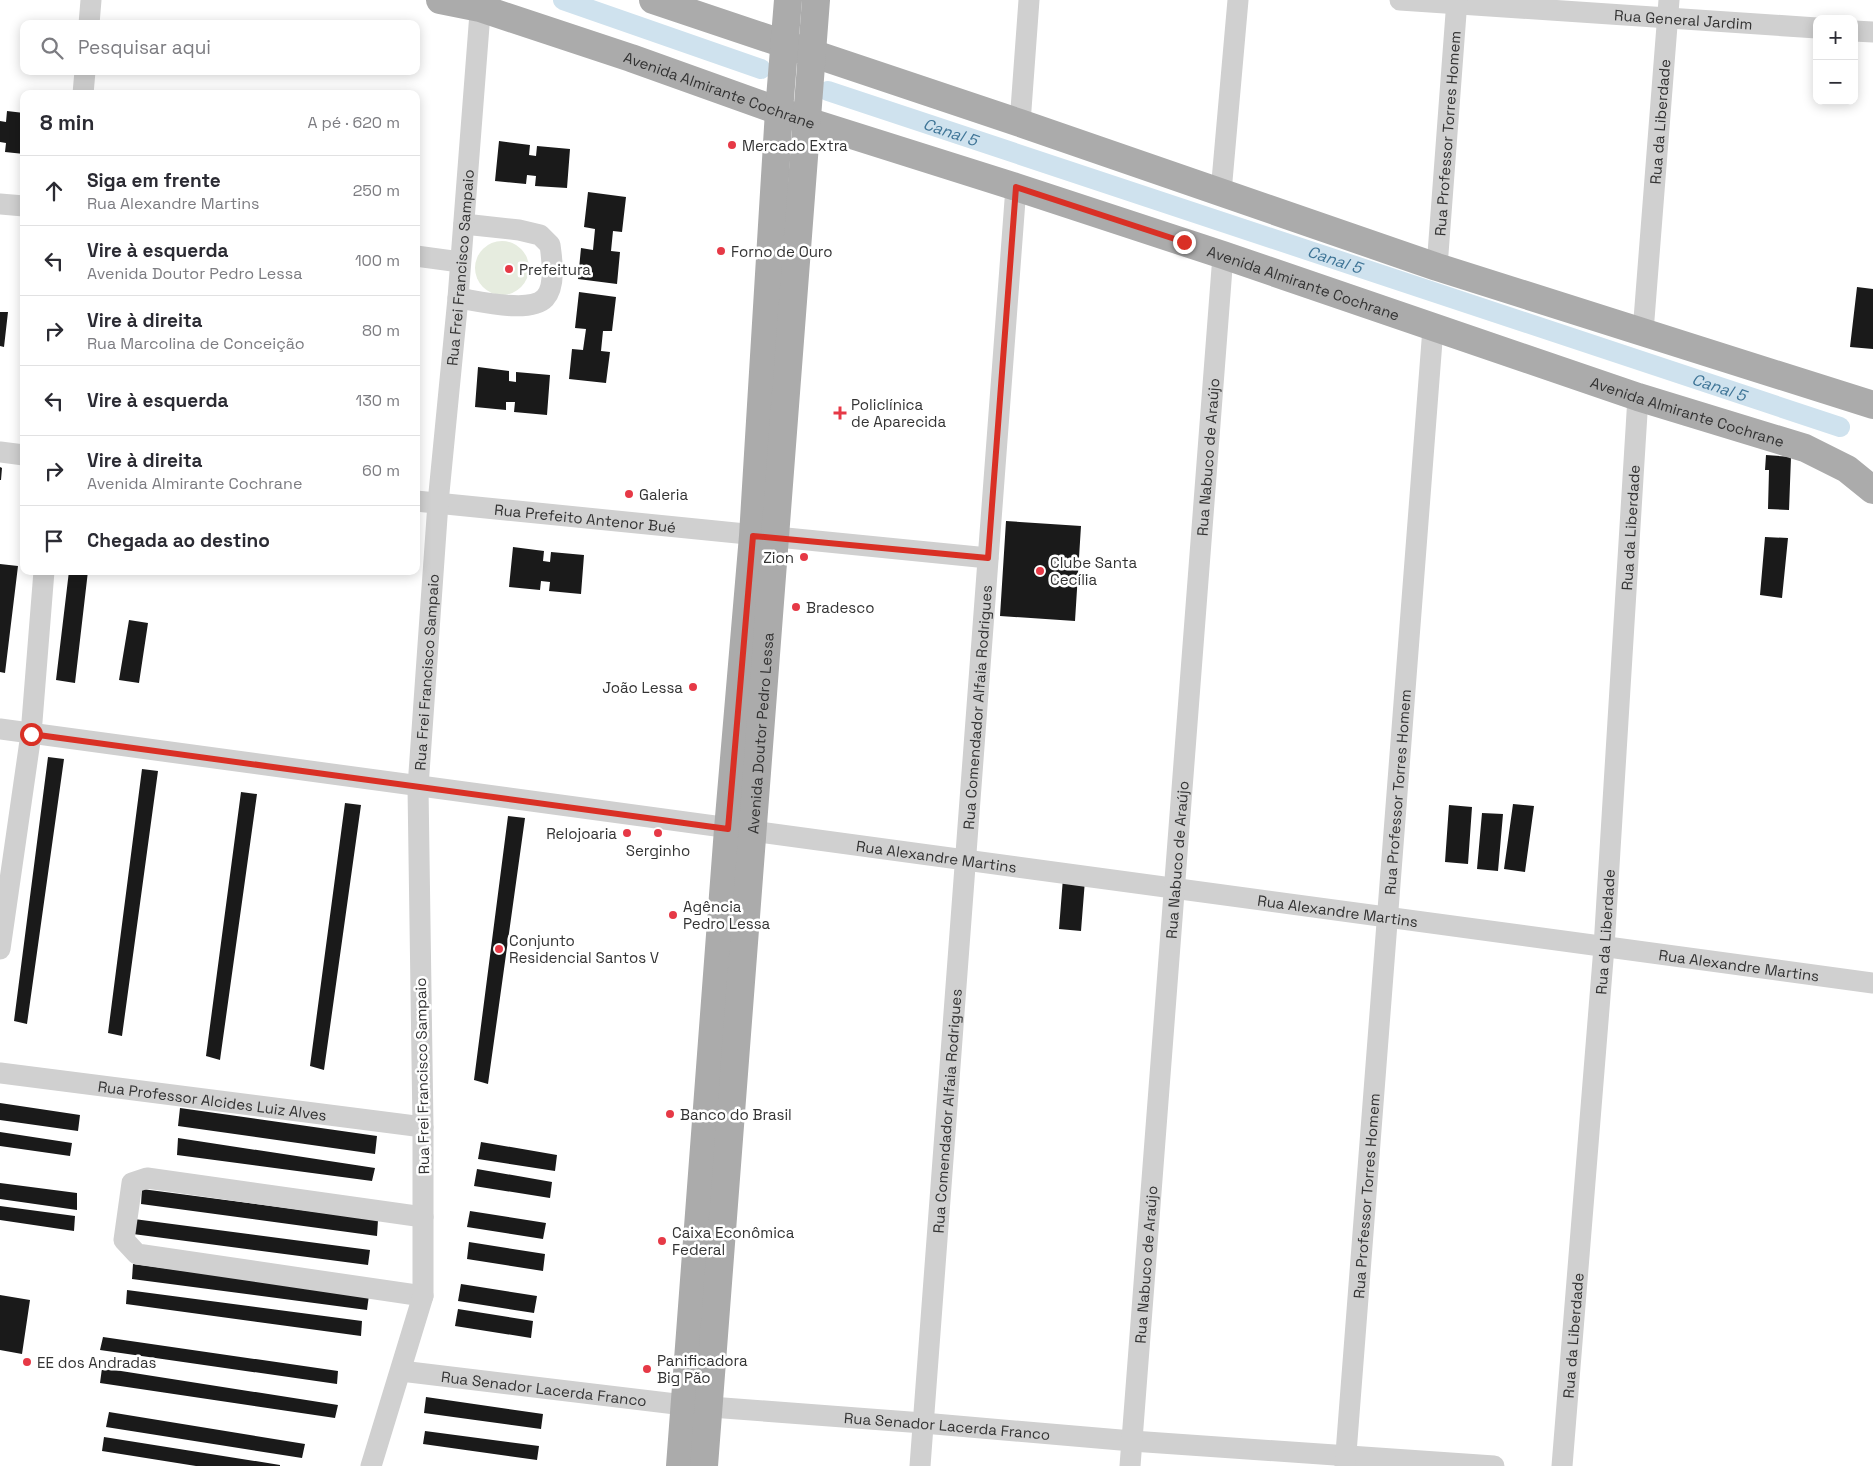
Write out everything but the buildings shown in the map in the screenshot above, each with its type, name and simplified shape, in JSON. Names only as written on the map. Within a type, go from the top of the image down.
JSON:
[{"type":"main road","name":"Avenida Almirante Cochrane","points":[[440,0],[480,4],[806,121],[1016,187],[1223,255],[1432,328],[1638,396],[1805,448],[1847,469],[1873,490]]},
{"type":"main road","points":[[653,0],[1020,123],[1437,267],[1873,405]]},
{"type":"main road","name":"Avenida Doutor Pedro Lessa","points":[[764,537],[779,111],[788,0]]},
{"type":"main road","name":"Avenida Doutor Pedro Lessa","points":[[704,1466],[697,1406],[740,830],[764,537],[806,121],[816,0]]},
{"type":"main road","name":"Avenida Doutor Pedro Lessa","points":[[680,1466],[697,1406]]},
{"type":"street","points":[[89,20],[91,0]]},
{"type":"street","points":[[1020,123],[1029,0]]},
{"type":"street","points":[[1221,192],[1238,0]]},
{"type":"street","name":"Rua General Jardim","points":[[1400,0],[1668,9],[1813,27]]},
{"type":"street","name":"Rua Professor Torres Homem","points":[[1437,267],[1457,2]]},
{"type":"street","name":"Rua Frei Francisco Sampaio","points":[[371,1466],[423,1296],[423,1127],[418,787],[438,503],[458,298],[480,4]]},
{"type":"street","name":"Rua da Liberdade","points":[[1643,332],[1668,9]]},
{"type":"street","points":[[1858,31],[1873,32]]},
{"type":"street","points":[[84,90],[85,75]]},
{"type":"street","name":"Rua Comendador Alfaia Rodrigues","points":[[920,1466],[1016,187]]},
{"type":"street","points":[[0,204],[20,206]]},
{"type":"street","points":[[458,298],[512,305],[532,305],[545,298],[551,282],[553,265],[550,245],[540,236],[519,230],[464,224]]},
{"type":"street","name":"Rua Nabuco de Araújo","points":[[1130,1466],[1223,255]]},
{"type":"street","points":[[420,257],[460,262]]},
{"type":"street","name":"Rua Professor Torres Homem","points":[[1346,1462],[1432,328]]},
{"type":"street","name":"Rua da Liberdade","points":[[1562,1466],[1604,947],[1638,396]]},
{"type":"street","points":[[0,452],[20,454]]},
{"type":"street","name":"Rua Prefeito Antenor Bué","points":[[420,501],[988,558]]},
{"type":"street","points":[[0,949],[31,734],[44,575]]},
{"type":"street","name":"Rua Alexandre Martins","points":[[0,729],[1873,983]]},
{"type":"street","name":"Rua Professor Alcides Luiz Alves","points":[[0,1073],[423,1127]]},
{"type":"street","points":[[423,1217],[147,1178],[132,1184],[124,1240],[137,1254],[423,1296]]},
{"type":"street","name":"Rua Senador Lacerda Franco","points":[[401,1371],[697,1406],[1132,1441],[1346,1462],[1494,1466]]},
{"type":"shaded area","points":[[502,241],[512,243],[521,249],[527,258],[529,268],[527,278],[521,287],[512,293],[502,295],[492,293],[483,287],[477,278],[475,268],[477,258],[483,249],[492,243]]},
{"type":"waterway","name":"Canal 5","points":[[563,0],[761,69]]},
{"type":"waterway","name":"Canal 5","points":[[828,91],[1840,427]]},
{"type":"place","name":"Mercado Extra","points":[[732,145]]},
{"type":"place","name":"Forno de Ouro","points":[[721,251]]},
{"type":"place","name":"Prefeitura","points":[[509,269]]},
{"type":"place","name":"Policlínica de Aparecida","points":[[840,413]]},
{"type":"place","name":"Galeria","points":[[629,494]]},
{"type":"place","name":"Zion","points":[[804,557]]},
{"type":"place","name":"Clube Santa Cecília","points":[[1040,571]]},
{"type":"place","name":"Bradesco","points":[[796,607]]},
{"type":"place","name":"João Lessa","points":[[693,687]]},
{"type":"place","name":"Relojoaria","points":[[627,833]]},
{"type":"place","name":"Serginho","points":[[658,833]]},
{"type":"place","name":"Agência Pedro Lessa","points":[[673,915]]},
{"type":"place","name":"Conjunto Residencial Santos V","points":[[499,949]]},
{"type":"place","name":"Banco do Brasil","points":[[670,1114]]},
{"type":"place","name":"Caixa Econômica Federal","points":[[662,1241]]},
{"type":"place","name":"EE dos Andradas","points":[[27,1362]]},
{"type":"place","name":"Panificadora Big Pão","points":[[647,1369]]},
{"type":"route","points":[[31,734],[728,829],[753,536],[988,558],[1016,187],[1184,242]]}]
